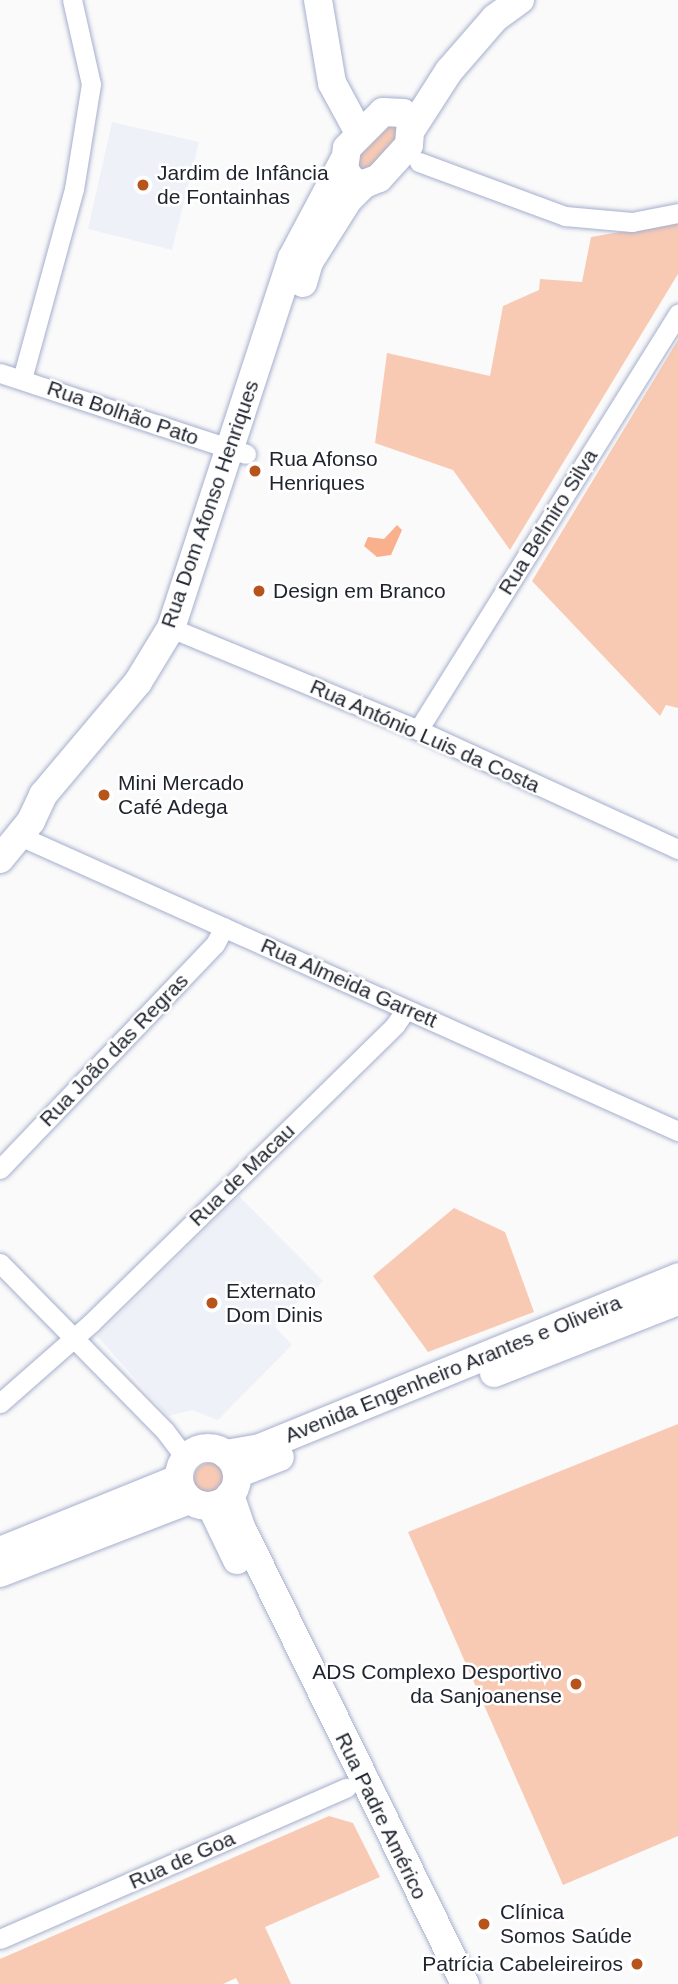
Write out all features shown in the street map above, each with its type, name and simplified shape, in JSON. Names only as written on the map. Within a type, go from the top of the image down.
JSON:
[{"type":"street","points":[[22,379],[74,190],[91,84],[72,0]]},
{"type":"street","points":[[318,0],[332,83],[359,132]]},
{"type":"street","name":"Rua Dom Afonso Henriques","points":[[0,859],[26,828],[55,806],[149,696],[178,631],[239,452],[309,262],[348,200],[364,184],[379,178],[398,162],[410,145],[408,120],[485,0]]},
{"type":"street","name":"Rua Dom Afonso Henriques","points":[[408,120],[495,18],[520,0]]},
{"type":"street","name":"Rua Dom Afonso Henriques","points":[[239,452],[292,258],[332,176],[359,132],[383,112],[408,120]]},
{"type":"street","points":[[343,162],[348,178],[364,184]]},
{"type":"street","points":[[419,162],[565,216],[632,222],[678,214]]},
{"type":"street","name":"Rua Belmiro Silva","points":[[418,730],[678,314]]},
{"type":"street","name":"Rua Bolhão Pato","points":[[0,373],[239,452]]},
{"type":"street","name":"Rua António Luis da Costa","points":[[178,631],[418,730],[678,849]]},
{"type":"street","name":"Rua Almeida Garrett","points":[[26,828],[224,928],[678,1131]]},
{"type":"street","name":"Rua João das Regras","points":[[0,1169],[215,944],[224,928]]},
{"type":"street","name":"Rua de Macau","points":[[0,1403],[75,1337],[395,1026],[406,1009]]},
{"type":"street","name":"Rua Padre Américo","points":[[0,1263],[75,1337],[208,1481],[354,1784],[445,1984]]},
{"type":"street","name":"Avenida Engenheiro Arantes e Oliveira","points":[[0,1573],[208,1481],[260,1448],[678,1278]]},
{"type":"street","name":"Avenida Engenheiro Arantes e Oliveira","points":[[0,1551],[208,1481],[678,1301]]},
{"type":"street","name":"Rua Padre Américo","points":[[354,1784],[464,1984]]},
{"type":"street","name":"Rua de Goa","points":[[0,1939],[354,1784]]},
{"type":"shaded area","points":[[383,119],[409,132],[362,179],[351,153]]},
{"type":"shaded area","name":"Jardim de Infância de Fontainhas","points":[[112,122],[199,142],[172,250],[88,229]]},
{"type":"shaded area","points":[[678,222],[678,274],[510,550],[453,470],[375,443],[387,353],[490,376],[503,306],[539,290],[540,279],[582,282],[591,237]]},
{"type":"shaded area","points":[[678,340],[678,708],[666,705],[660,716],[532,581]]},
{"type":"shaded area","points":[[397,525],[402,530],[391,555],[377,557],[364,546],[368,537],[384,539]]},
{"type":"shaded area","name":"Externato Dom Dinis","points":[[239,1196],[323,1281],[314,1290],[311,1287],[275,1327],[292,1345],[218,1420],[192,1410],[168,1416],[97,1336]]},
{"type":"shaded area","points":[[454,1208],[505,1232],[534,1312],[428,1352],[373,1276]]},
{"type":"shaded area","name":"ADS Complexo Desportivo da Sanjoanense","points":[[678,1424],[678,1836],[563,1885],[408,1532]]},
{"type":"shaded area","points":[[210,1463],[221,1468],[226,1479],[221,1490],[210,1495],[199,1490],[194,1479],[199,1468]]},
{"type":"shaded area","points":[[329,1816],[353,1823],[380,1877],[265,1927],[291,1984],[239,1984],[236,1978],[223,1984],[0,1984],[0,1959]]},
{"type":"place","name":"Jardim de Infância de Fontainhas","points":[[143,185]]},
{"type":"place","name":"Rua Afonso Henriques","points":[[255,471]]},
{"type":"place","name":"Design em Branco","points":[[259,591]]},
{"type":"place","name":"Mini Mercado Café Adega","points":[[104,795]]},
{"type":"place","name":"Externato Dom Dinis","points":[[212,1303]]},
{"type":"place","name":"ADS Complexo Desportivo da Sanjoanense","points":[[576,1684]]},
{"type":"place","name":"Clínica Somos Saúde","points":[[484,1924]]},
{"type":"place","name":"Patrícia Cabeleireiros","points":[[637,1964]]}]
